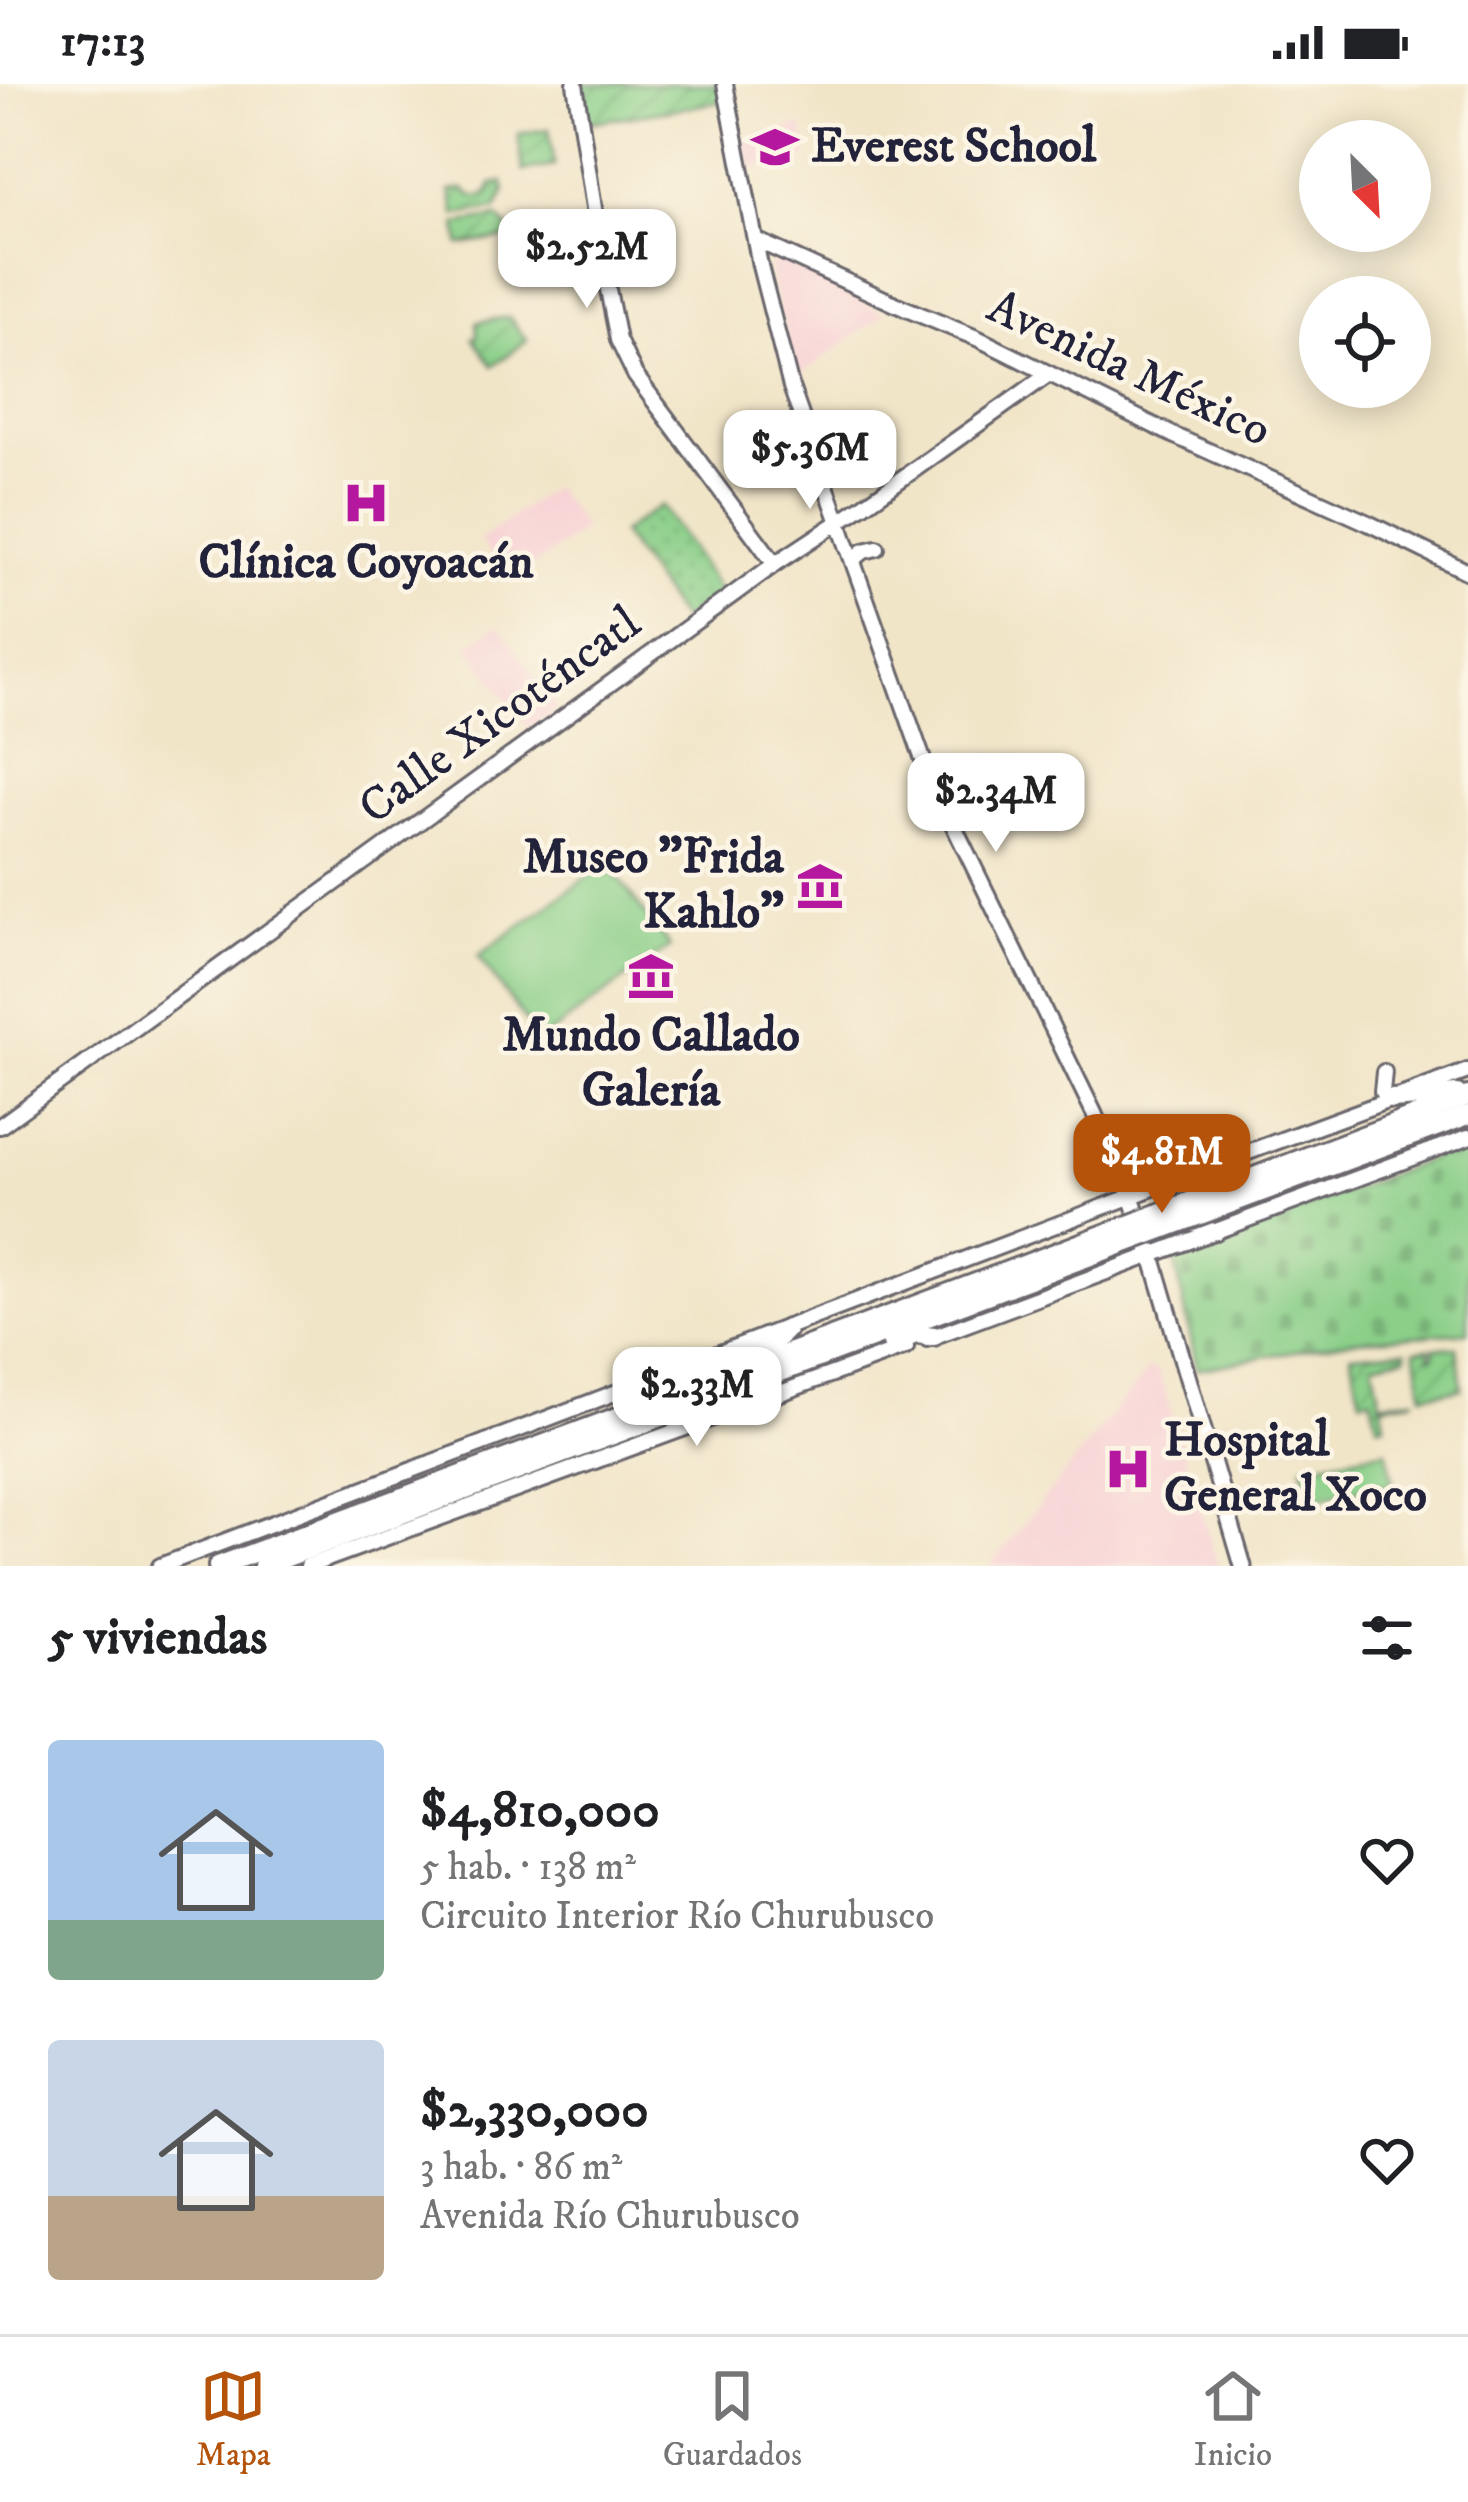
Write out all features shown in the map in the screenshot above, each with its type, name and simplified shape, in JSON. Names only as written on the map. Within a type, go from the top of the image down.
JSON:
[{"type":"highway","points":[[1392,1100],[1468,1095]]},
{"type":"highway","points":[[1286,1174],[1468,1095]]},
{"type":"highway","points":[[218,1566],[721,1378],[994,1284],[1286,1174],[1468,1114]]},
{"type":"highway","points":[[262,1566],[818,1358],[994,1284]]},
{"type":"highway","points":[[721,1378],[787,1329]]},
{"type":"highway","points":[[818,1358],[861,1354],[916,1334],[934,1336]]},
{"type":"main road","points":[[1132,1197],[1243,1566]]},
{"type":"street","points":[[575,84],[618,340],[635,375],[775,564]]},
{"type":"street","points":[[725,84],[791,387],[927,770],[1132,1197]]},
{"type":"street","name":"Avenida México","points":[[755,235],[1468,572]]},
{"type":"street","name":"Calle Xicoténcatl","points":[[0,1126],[775,564],[1048,374]]},
{"type":"street","points":[[854,560],[877,548]]},
{"type":"street","points":[[160,1566],[1468,1071]]},
{"type":"street","points":[[1384,1072],[1382,1092],[1392,1100]]},
{"type":"street","points":[[308,1566],[1468,1137]]},
{"type":"street","points":[[1198,1171],[1184,1196],[1185,1206],[1195,1224],[1216,1232]]},
{"type":"shaded area","name":"Everest School","points":[[802,126],[808,157],[748,169],[742,138]]},
{"type":"shaded area","points":[[781,258],[885,314],[797,377],[768,267]]},
{"type":"shaded area","points":[[553,487],[584,529],[511,582],[480,540]]},
{"type":"shaded area","points":[[499,625],[558,709],[529,729],[468,646]]},
{"type":"shaded area","name":"Hospital General Xoco","points":[[1149,1368],[1159,1372],[1218,1566],[990,1566]]},
{"type":"green space","points":[[580,84],[721,84],[726,101],[587,123]]},
{"type":"green space","points":[[549,129],[555,166],[523,171],[518,134]]},
{"type":"green space","points":[[504,182],[496,209],[456,215],[450,191],[464,189],[480,196],[492,184]]},
{"type":"green space","points":[[498,217],[512,237],[460,245],[457,224]]},
{"type":"green space","points":[[509,317],[527,341],[493,366],[473,338],[477,337],[477,322]]},
{"type":"green space","points":[[661,505],[721,594],[682,621],[621,533]]},
{"type":"green space","points":[[607,863],[670,947],[540,1041],[478,956]]},
{"type":"green space","points":[[1468,1145],[1468,1332],[1354,1340],[1197,1369],[1174,1257]]},
{"type":"green space","points":[[1457,1347],[1462,1389],[1423,1394],[1415,1350],[1429,1348],[1430,1357],[1433,1348]]},
{"type":"green space","points":[[1406,1350],[1406,1356],[1373,1363],[1381,1403],[1414,1397],[1382,1405],[1385,1424],[1378,1424],[1371,1397],[1361,1399],[1351,1354]]},
{"type":"green space","points":[[1387,1450],[1393,1483],[1309,1499],[1303,1466]]},
{"type":"place","name":"Everest School","points":[[775,147]]},
{"type":"place","name":"Clínica Coyoacán","points":[[366,503]]},
{"type":"place","name":"Museo \"Frida Kahlo\"","points":[[820,886]]},
{"type":"place","name":"Mundo Callado Galería","points":[[651,976]]},
{"type":"place","name":"Hospital General Xoco","points":[[1128,1469]]}]
